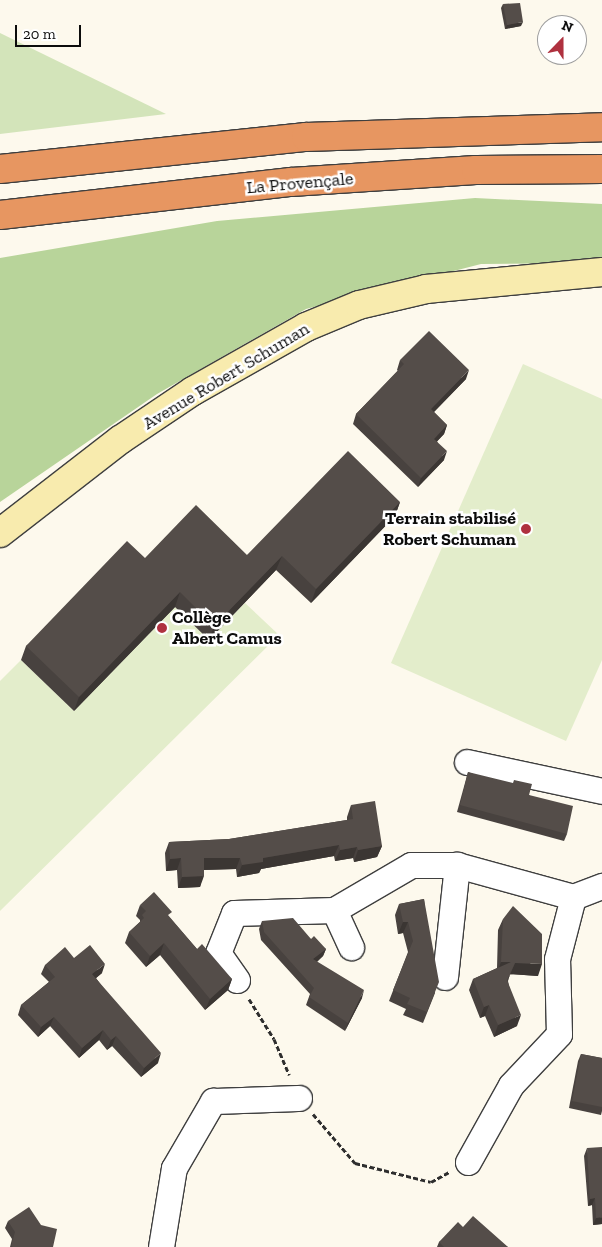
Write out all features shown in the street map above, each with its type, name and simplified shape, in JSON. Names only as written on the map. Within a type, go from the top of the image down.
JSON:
[{"type":"highway","points":[[0,170],[306,137],[602,127]]},
{"type":"highway","name":"La Provençale","points":[[0,215],[291,182],[476,170],[602,169]]},
{"type":"street","name":"Avenue Robert Schuman","points":[[0,533],[120,440],[193,391],[306,327],[359,305],[426,289],[602,272]]},
{"type":"street","points":[[467,762],[602,791]]},
{"type":"street","points":[[237,980],[218,953],[234,913],[334,910],[411,865],[457,865],[573,897],[602,886]]},
{"type":"street","points":[[445,977],[457,865]]},
{"type":"street","points":[[468,1162],[511,1085],[560,1034],[558,958],[573,897]]},
{"type":"street","points":[[334,910],[351,947]]},
{"type":"street","points":[[161,1247],[174,1168],[213,1102],[299,1098]]},
{"type":"path","points":[[237,980],[274,1039],[299,1098],[355,1163],[430,1182],[468,1162]]},
{"type":"green space","points":[[0,33],[166,114],[0,134]]},
{"type":"green space","points":[[475,198],[602,204],[602,263],[481,264],[306,309],[157,394],[0,502],[0,258],[217,221]]},
{"type":"green space","name":"Terrain stabilisé Robert Schuman","points":[[523,364],[602,399],[602,660],[566,741],[391,663]]},
{"type":"green space","points":[[245,603],[279,635],[0,911],[0,681],[21,660],[74,711],[175,607],[209,640]]},
{"type":"building","points":[[520,3],[523,22],[507,25],[503,4]]},
{"type":"building","points":[[429,331],[469,370],[431,409],[447,425],[434,439],[447,451],[421,478],[356,414],[404,364],[400,360]]},
{"type":"building","points":[[348,451],[400,502],[316,589],[282,556],[214,626],[180,592],[79,697],[26,646],[127,541],[145,558],[196,505],[247,555]]},
{"type":"building","points":[[468,772],[513,783],[514,780],[532,784],[529,795],[573,806],[567,834],[460,805]]},
{"type":"building","points":[[375,801],[382,846],[358,850],[357,847],[340,850],[339,845],[263,858],[263,862],[242,865],[240,858],[204,858],[204,876],[182,877],[181,858],[170,859],[169,842],[229,839],[353,819],[351,805]]},
{"type":"building","points":[[154,892],[172,912],[168,915],[197,949],[202,944],[232,979],[210,999],[164,943],[150,956],[129,932],[144,918],[142,915],[146,911],[140,905]]},
{"type":"building","points":[[424,899],[439,982],[427,1012],[407,1004],[410,998],[393,990],[413,941],[408,922],[403,922],[399,904]]},
{"type":"building","points":[[513,906],[542,934],[542,964],[515,963],[507,980],[521,1015],[498,1025],[489,1005],[484,1007],[473,979],[511,962],[501,962],[503,919]]},
{"type":"building","points":[[293,918],[311,939],[314,936],[326,949],[313,959],[364,990],[348,1023],[309,997],[314,988],[264,932],[262,921]]},
{"type":"building","points":[[90,945],[105,964],[92,974],[161,1053],[144,1068],[116,1036],[111,1040],[103,1030],[82,1048],[54,1017],[41,1027],[21,1005],[55,977],[45,965],[65,947],[74,958]]},
{"type":"building","points":[[581,1054],[602,1058],[602,1107],[572,1101]]},
{"type":"building","points":[[602,1147],[602,1217],[596,1218],[595,1198],[590,1199],[587,1148]]},
{"type":"building","points":[[29,1207],[41,1225],[57,1229],[53,1247],[11,1246],[15,1232],[8,1221]]},
{"type":"building","points":[[473,1216],[508,1247],[444,1247],[439,1242],[458,1222],[463,1227]]},
{"type":"place","name":"Terrain stabilisé Robert Schuman","points":[[526,529]]},
{"type":"place","name":"Collège Albert Camus","points":[[162,628]]}]
